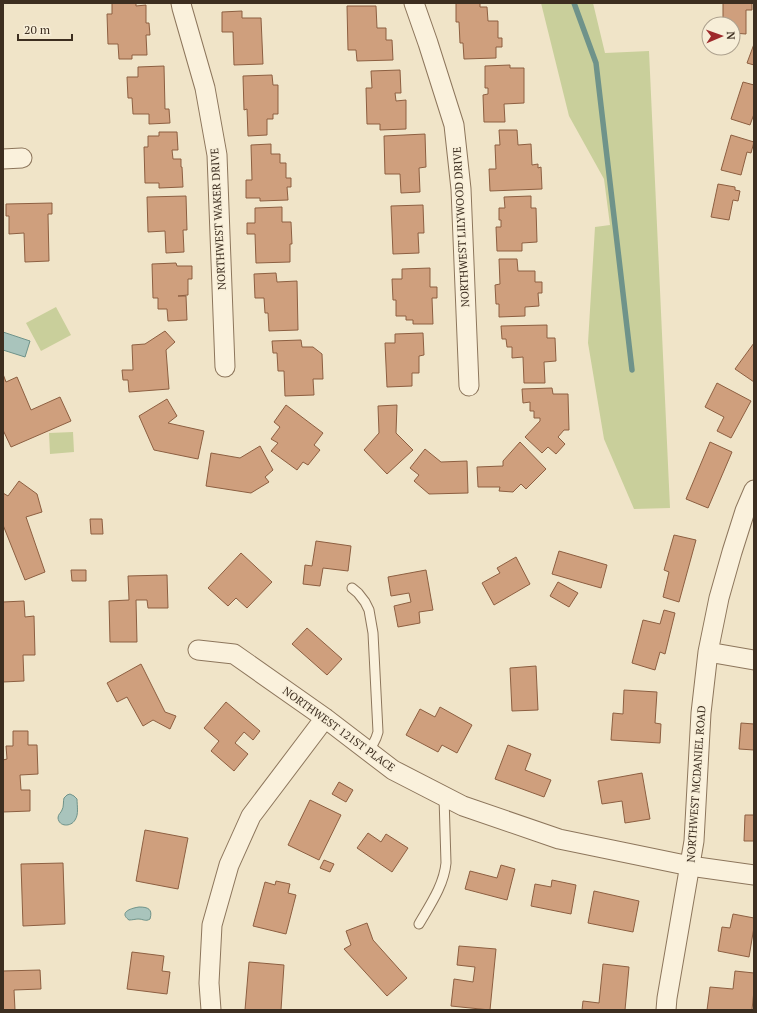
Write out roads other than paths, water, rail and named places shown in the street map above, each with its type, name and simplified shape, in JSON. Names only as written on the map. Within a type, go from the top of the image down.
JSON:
[{"type":"street","name":"NORTHWEST WAKER DRIVE","points":[[181,3],[205,88],[217,156],[225,367]]},
{"type":"street","name":"NORTHWEST LILYWOOD DRIVE","points":[[414,3],[454,125],[462,189],[469,386]]},
{"type":"street","points":[[3,159],[22,158]]},
{"type":"street","name":"NORTHWEST MCDANIEL ROAD","points":[[666,1010],[694,841],[701,713],[708,652],[720,592],[745,511],[754,490]]},
{"type":"street","name":"NORTHWEST 121ST PLACE","points":[[198,650],[234,654],[325,718],[393,770],[464,806],[559,839],[690,866],[754,874]]},
{"type":"street","points":[[708,652],[754,660]]},
{"type":"street","points":[[211,1010],[209,983],[212,925],[229,864],[251,816],[325,718]]},
{"type":"lane","points":[[352,588],[365,602],[369,610],[373,633],[378,732],[369,752]]},
{"type":"lane","points":[[419,924],[440,886],[445,872],[444,797]]},
{"type":"water","points":[[3,332],[30,341],[25,357],[3,350]]},
{"type":"water","points":[[70,794],[77,799],[77,813],[76,818],[71,824],[65,825],[59,821],[58,817],[63,809],[64,798]]},
{"type":"water","points":[[139,907],[149,909],[151,913],[150,919],[129,920],[126,917],[125,913],[127,911]]},
{"type":"waterway","points":[[574,3],[596,63],[632,370]]}]
